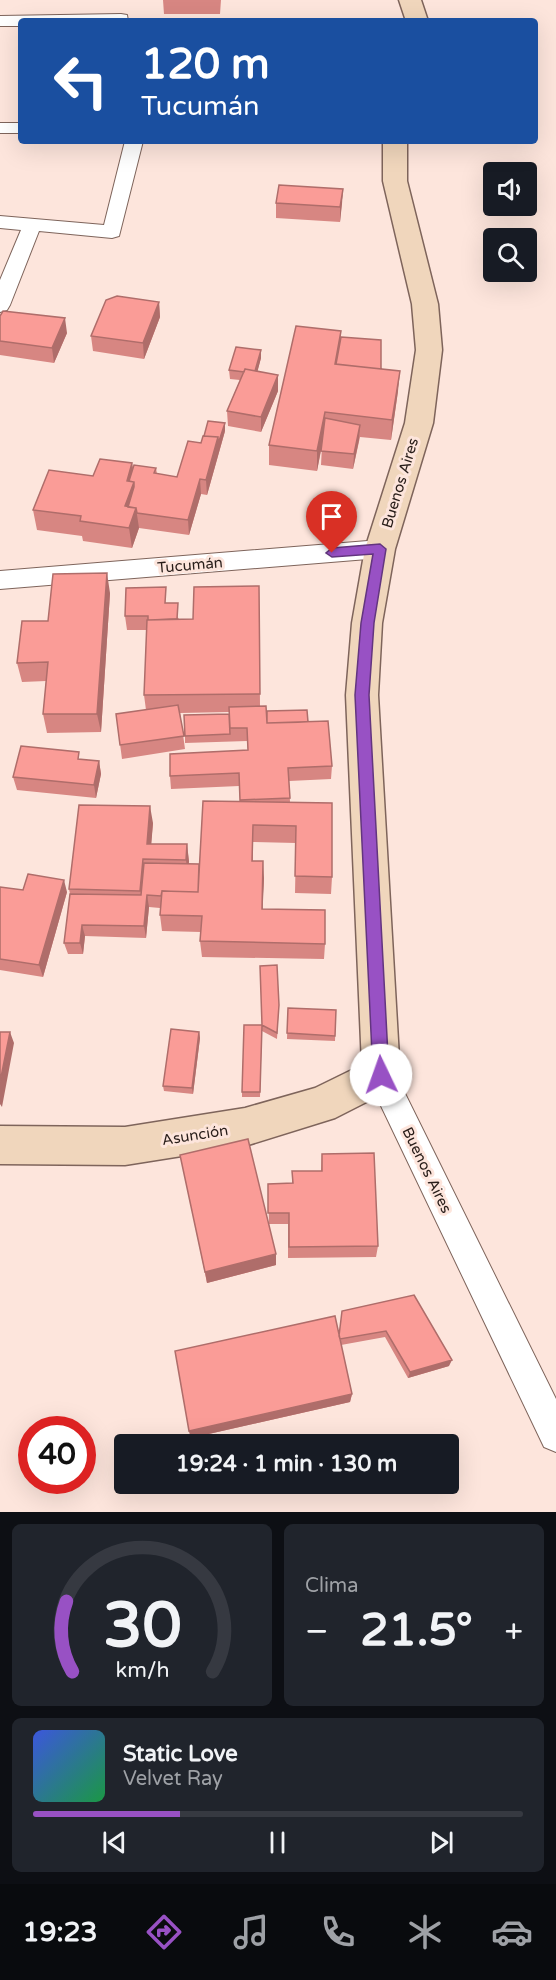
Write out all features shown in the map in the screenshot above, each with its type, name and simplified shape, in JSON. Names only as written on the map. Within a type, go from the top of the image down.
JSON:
[{"type":"street","points":[[410,0],[416,18]]},
{"type":"street","points":[[0,21],[18,21]]},
{"type":"street","points":[[0,128],[18,128]]},
{"type":"street","points":[[0,222],[112,232],[133,144]]},
{"type":"street","name":"Buenos Aires","points":[[395,144],[394,181],[425,304],[429,350],[419,423],[380,549],[367,623],[362,695],[381,1075],[556,1435]]},
{"type":"street","points":[[0,305],[32,225]]},
{"type":"street","name":"Tucumán","points":[[0,580],[380,549]]},
{"type":"street","name":"Asunción","points":[[0,1145],[125,1146],[245,1127],[321,1105],[381,1075]]},
{"type":"building","points":[[279,185],[343,189],[340,207],[276,203]]},
{"type":"building","points":[[117,296],[159,302],[143,343],[91,336],[106,300]]},
{"type":"building","points":[[3,311],[65,318],[52,348],[0,341],[0,316]]},
{"type":"building","points":[[296,326],[341,331],[335,364],[400,371],[392,420],[325,412],[317,451],[269,445]]},
{"type":"building","points":[[341,337],[381,340],[381,369],[336,364]]},
{"type":"building","points":[[236,347],[261,350],[255,371],[229,370]]},
{"type":"building","points":[[245,369],[278,375],[261,417],[227,411]]},
{"type":"building","points":[[325,418],[360,425],[354,454],[321,451]]},
{"type":"building","points":[[208,421],[225,423],[218,444],[218,437],[204,436]]},
{"type":"building","points":[[203,436],[218,437],[206,480],[200,479],[188,520],[137,513],[136,508],[128,507],[134,487],[134,482],[129,481],[134,465],[156,468],[154,473],[177,477],[188,441],[201,443]]},
{"type":"building","points":[[100,459],[132,463],[127,481],[134,482],[125,506],[136,508],[129,528],[80,521],[81,516],[33,510],[49,470],[93,476]]},
{"type":"building","points":[[107,573],[97,714],[43,714],[48,662],[17,663],[22,621],[48,621],[53,574]]},
{"type":"building","points":[[259,586],[260,694],[144,695],[147,620],[193,619],[194,587]]},
{"type":"building","points":[[166,587],[165,603],[178,603],[177,619],[148,620],[148,616],[125,616],[126,588]]},
{"type":"building","points":[[178,705],[184,736],[120,745],[116,714]]},
{"type":"building","points":[[266,706],[267,723],[328,721],[332,766],[288,768],[290,798],[240,800],[239,773],[170,776],[170,754],[248,750],[247,728],[230,728],[229,707]]},
{"type":"building","points":[[307,710],[308,722],[267,723],[267,711]]},
{"type":"building","points":[[229,714],[230,734],[185,736],[184,715]]},
{"type":"building","points":[[21,746],[79,752],[78,759],[99,761],[94,785],[13,777]]},
{"type":"building","points":[[203,801],[332,803],[332,877],[295,876],[296,826],[253,825],[252,861],[263,861],[262,909],[325,910],[325,944],[200,941],[202,916],[160,915],[162,891],[198,892]]},
{"type":"building","points":[[79,805],[150,806],[147,844],[187,844],[186,860],[143,859],[140,891],[69,889]]},
{"type":"building","points":[[144,863],[199,864],[198,892],[162,891],[161,896],[147,895],[144,926],[82,925],[80,943],[64,943],[70,894],[141,895]]},
{"type":"building","points":[[28,874],[64,880],[39,965],[0,959],[0,887],[23,890]]},
{"type":"building","points":[[277,965],[279,1005],[277,1033],[262,1025],[260,966]]},
{"type":"building","points":[[288,1008],[336,1010],[335,1036],[287,1033]]},
{"type":"building","points":[[244,1025],[262,1025],[260,1092],[242,1092]]},
{"type":"building","points":[[171,1029],[199,1032],[192,1088],[163,1086]]},
{"type":"building","points":[[0,1032],[10,1032],[0,1082]]},
{"type":"building","points":[[248,1139],[276,1254],[205,1272],[180,1155]]},
{"type":"building","points":[[374,1153],[378,1246],[289,1247],[289,1213],[268,1213],[268,1184],[293,1183],[292,1171],[322,1171],[322,1154]]},
{"type":"building","points":[[414,1295],[452,1360],[410,1372],[386,1331],[340,1339],[342,1311]]},
{"type":"building","points":[[335,1316],[352,1394],[189,1431],[175,1351]]},
{"type":"route","points":[[332,553],[380,549],[367,623],[362,695],[381,1075]]}]
